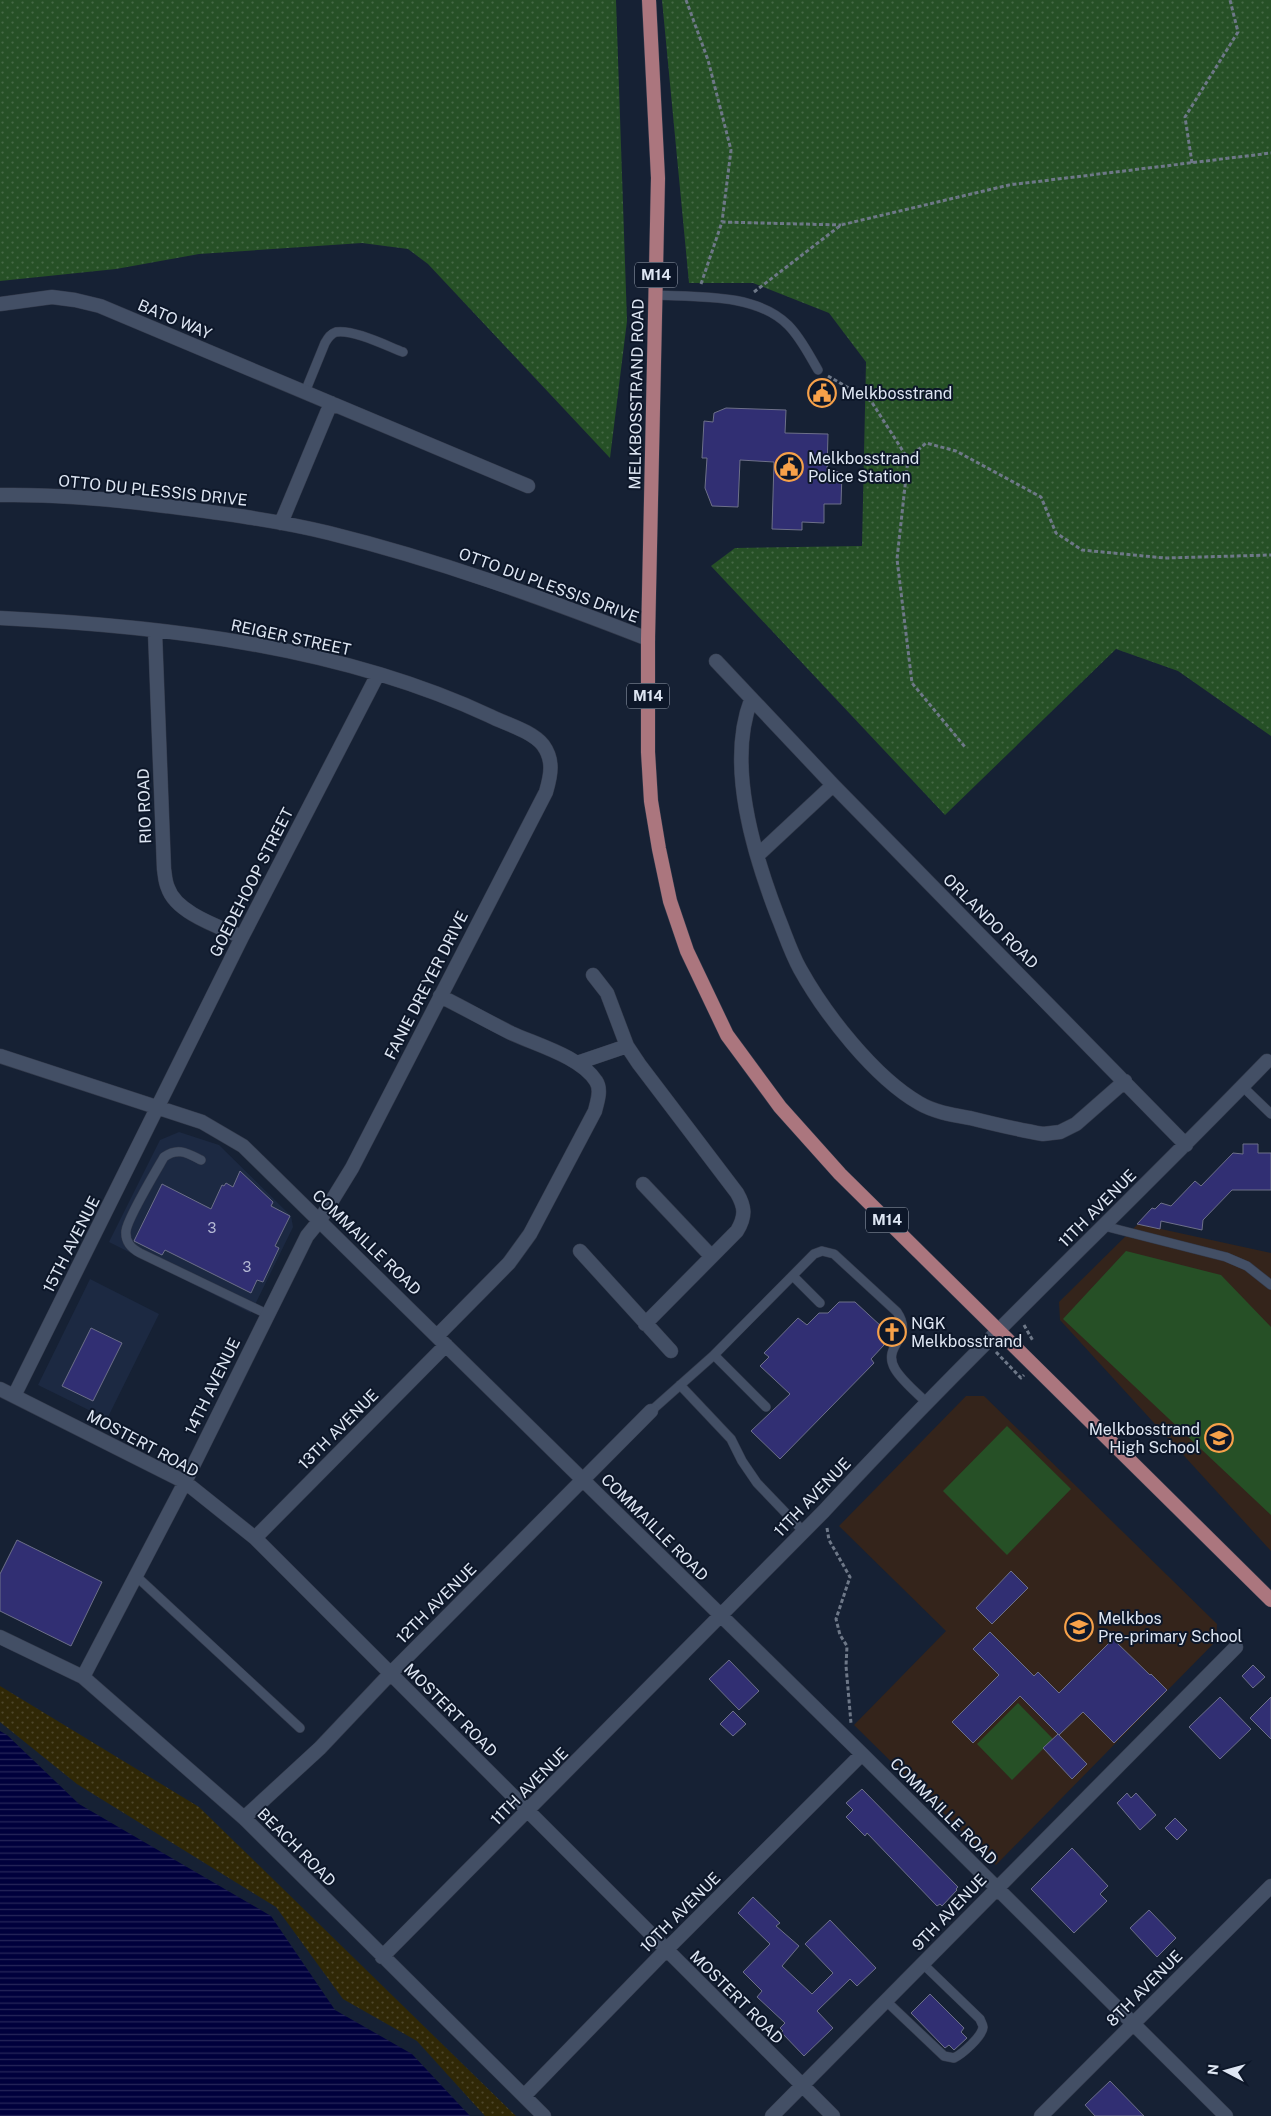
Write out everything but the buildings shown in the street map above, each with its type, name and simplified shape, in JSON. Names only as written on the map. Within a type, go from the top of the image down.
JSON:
[{"type":"main road","name":"MELKBOSSTRAND ROAD","points":[[648,639],[658,178],[649,0]]},
{"type":"main road","name":"OTTO DU PLESSIS DRIVE","points":[[648,639],[648,752],[651,801],[659,849],[670,900],[688,951],[727,1034],[780,1107],[840,1174],[1271,1600]]},
{"type":"street","name":"BATO WAY","points":[[0,304],[52,297],[100,306],[528,486]]},
{"type":"street","points":[[281,524],[331,404]]},
{"type":"street","name":"OTTO DU PLESSIS DRIVE","points":[[0,495],[28,494],[117,500],[329,532],[481,576],[648,639]]},
{"type":"street","name":"REIGER STREET","points":[[0,618],[72,622],[194,636],[311,657],[378,674],[454,699],[528,733],[542,744],[551,761]]},
{"type":"street","name":"RIO ROAD","points":[[155,632],[164,869],[168,889],[177,903],[194,914],[242,937]]},
{"type":"street","name":"ORLANDO ROAD","points":[[716,661],[833,785],[1186,1145]]},
{"type":"street","name":"GOEDEHOOP STREET","points":[[159,1107],[242,937],[378,674]]},
{"type":"street","points":[[751,700],[744,729],[744,796],[766,886],[799,968],[810,986],[854,1045],[881,1075],[920,1104],[943,1112],[1043,1134],[1060,1132],[1076,1124],[1125,1081]]},
{"type":"street","name":"FANIE DREYER DRIVE","points":[[320,1220],[352,1168],[546,792],[551,775],[551,761]]},
{"type":"street","points":[[758,855],[833,785]]},
{"type":"street","points":[[593,975],[607,993],[627,1046],[744,1204],[743,1222],[737,1231],[646,1324]]},
{"type":"street","points":[[440,996],[577,1063],[627,1046]]},
{"type":"street","name":"COMMAILLE ROAD","points":[[0,1056],[202,1122],[243,1146],[862,1754],[1226,2116]]},
{"type":"street","name":"11TH AVENUE","points":[[382,1957],[804,1532],[889,1440],[1186,1145],[1267,1061]]},
{"type":"street","name":"13TH AVENUE","points":[[255,1538],[441,1340],[509,1263],[530,1234],[595,1111],[599,1096],[598,1084],[591,1074],[577,1063]]},
{"type":"street","name":"15TH AVENUE","points":[[14,1396],[159,1107]]},
{"type":"street","points":[[643,1184],[711,1256]]},
{"type":"street","name":"14TH AVENUE","points":[[83,1676],[185,1482],[307,1236],[320,1220]]},
{"type":"street","points":[[580,1251],[671,1351]]},
{"type":"street","name":"MOSTERT ROAD","points":[[0,1389],[185,1482],[255,1538],[833,2116]]},
{"type":"street","name":"12TH AVENUE","points":[[244,1818],[320,1748],[390,1674],[651,1411]]},
{"type":"street","name":"BEACH ROAD","points":[[0,1637],[83,1676],[244,1818],[544,2116]]},
{"type":"street","name":"9TH AVENUE","points":[[772,2116],[1236,1647]]},
{"type":"street","name":"10TH AVENUE","points":[[524,2096],[666,1950],[862,1754]]},
{"type":"street","name":"8TH AVENUE","points":[[1041,2116],[1271,1886]]},
{"type":"lane","points":[[655,295],[741,302],[764,309],[787,324],[801,340],[818,370]]},
{"type":"lane","points":[[305,392],[325,343],[329,336],[335,332],[345,332],[403,352]]},
{"type":"lane","points":[[1242,1086],[1271,1114]]},
{"type":"lane","points":[[201,1160],[181,1150],[170,1153],[164,1158],[127,1225],[126,1240],[130,1247],[140,1253],[267,1314]]},
{"type":"lane","points":[[1104,1226],[1226,1257],[1247,1266],[1271,1285]]},
{"type":"lane","points":[[651,1411],[714,1355],[814,1254],[822,1251],[834,1254],[897,1312],[904,1328],[902,1336],[892,1351],[892,1361],[895,1370],[927,1403]]},
{"type":"lane","points":[[793,1276],[820,1303]]},
{"type":"lane","points":[[714,1355],[766,1407]]},
{"type":"lane","points":[[680,1385],[731,1439],[742,1461],[757,1483],[804,1532]]},
{"type":"lane","points":[[136,1576],[300,1728]]},
{"type":"lane","points":[[885,2000],[944,2056],[954,2058],[961,2054],[980,2035],[983,2027],[980,2019],[923,1964]]},
{"type":"path","points":[[686,0],[708,60],[731,150],[722,222],[697,297]]},
{"type":"path","points":[[1192,163],[1184,117],[1238,32],[1230,0]]},
{"type":"path","points":[[722,222],[841,225],[1010,185],[1271,153]]},
{"type":"path","points":[[741,302],[841,225]]},
{"type":"path","points":[[818,370],[871,401],[908,459],[897,559],[912,683],[965,747]]},
{"type":"path","points":[[908,459],[926,443],[956,451],[1041,497],[1056,533],[1082,550],[1165,558],[1271,555]]},
{"type":"path","points":[[824,1511],[830,1540],[850,1577],[836,1619],[840,1635],[847,1646],[846,1666],[850,1719],[853,1728]]},
{"type":"shaded area","points":[[179,1132],[219,1145],[291,1216],[293,1227],[251,1313],[109,1242],[160,1140]]},
{"type":"shaded area","name":"Melkbosstrand High School","points":[[1138,1224],[1271,1253],[1271,1551],[1060,1320],[1059,1302]]},
{"type":"shaded area","points":[[90,1279],[159,1314],[107,1419],[38,1385]]},
{"type":"shaded area","name":"Melkbos Pre-primary School","points":[[966,1396],[984,1396],[1217,1624],[1216,1641],[996,1865],[854,1725],[946,1631],[839,1526]]},
{"type":"shaded area","points":[[0,1731],[7,1735],[79,1804],[271,1916],[335,2010],[412,2054],[470,2116],[0,2116]]},
{"type":"green space","points":[[0,0],[616,0],[627,321],[610,458],[428,264],[408,249],[362,243],[199,254],[116,269],[0,281]]},
{"type":"green space","points":[[662,0],[1271,0],[1271,736],[1178,671],[1116,649],[945,815],[711,566],[735,548],[862,546],[866,362],[829,313],[753,283],[689,283]]},
{"type":"green space","name":"Melkbosstrand High School","points":[[1126,1251],[1221,1275],[1271,1327],[1271,1515],[1063,1319]]},
{"type":"green space","points":[[1007,1426],[1071,1489],[1007,1555],[943,1491]]},
{"type":"green space","points":[[1018,1703],[1053,1739],[1012,1780],[977,1744]]},
{"type":"sand","points":[[0,1686],[199,1807],[516,2116],[485,2116],[417,2041],[343,1999],[276,1907],[77,1784],[0,1722]]},
{"type":"place","name":"Melkbosstrand","points":[[822,393]]},
{"type":"place","name":"Melkbosstrand Police Station","points":[[789,467]]},
{"type":"place","name":"NGK Melkbosstrand","points":[[892,1332]]},
{"type":"place","name":"Melkbosstrand High School","points":[[1219,1438]]},
{"type":"place","name":"Melkbos Pre-primary School","points":[[1079,1627]]}]
